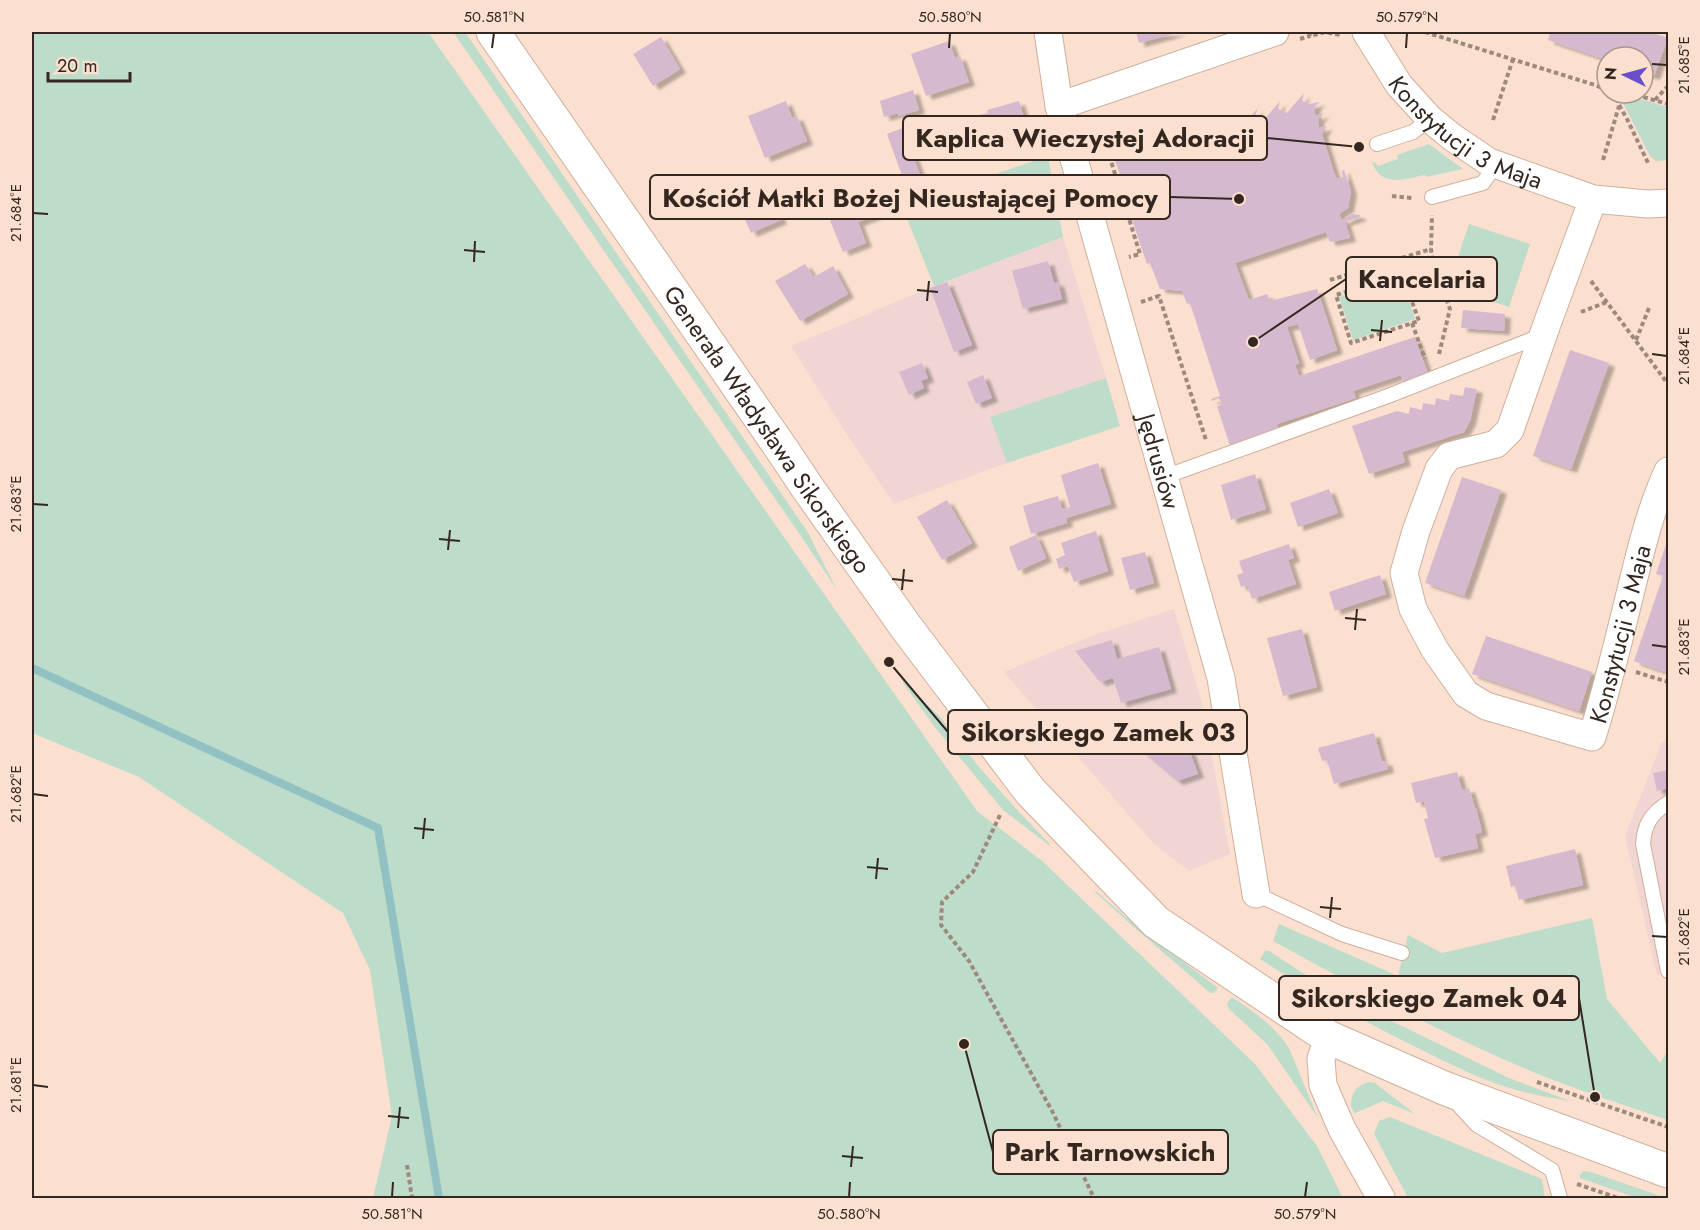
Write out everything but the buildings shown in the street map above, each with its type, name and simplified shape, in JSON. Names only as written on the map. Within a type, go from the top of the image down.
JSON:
[{"type":"street","name":"Generała Władysława Sikorskiego","points":[[493,32],[807,488],[906,627],[1030,792],[1156,922],[1328,1037],[1444,1088],[1668,1171]]},
{"type":"street","name":"Jędrusiów","points":[[1048,32],[1059,106],[1221,678],[1256,894]]},
{"type":"street","name":"Konstytucji 3 Maja","points":[[1366,32],[1399,85],[1430,119],[1489,162],[1593,199],[1648,204],[1668,203]]},
{"type":"street","points":[[1059,106],[1287,36]]},
{"type":"street","name":"Konstytucji 3 Maja","points":[[1593,199],[1510,430],[1496,444],[1449,456],[1439,469],[1416,531],[1404,573],[1413,609],[1435,650],[1466,694],[1486,706],[1592,737],[1641,550],[1658,493],[1668,471]]},
{"type":"street","points":[[1328,1037],[1321,1059],[1323,1085],[1342,1129],[1381,1198]]},
{"type":"lane","points":[[1377,144],[1413,132],[1430,119]]},
{"type":"lane","points":[[1432,197],[1483,183],[1496,164]]},
{"type":"lane","points":[[1164,477],[1388,396],[1543,335]]},
{"type":"lane","points":[[1668,803],[1650,819],[1644,831],[1643,844],[1668,971]]},
{"type":"lane","points":[[1256,894],[1342,934],[1402,953]]},
{"type":"lane","points":[[1444,1088],[1476,1125],[1552,1170],[1560,1198]]},
{"type":"path","points":[[1425,32],[1595,85]]},
{"type":"path","points":[[1287,36],[1310,36]]},
{"type":"path","points":[[1493,120],[1513,59]]},
{"type":"path","points":[[1668,86],[1655,100],[1668,104]]},
{"type":"path","points":[[1603,160],[1619,105]]},
{"type":"path","points":[[1619,105],[1649,165]]},
{"type":"path","points":[[1095,144],[1105,142],[1140,254],[1119,260]]},
{"type":"path","points":[[1432,197],[1433,264],[1450,309],[1438,358]]},
{"type":"path","points":[[1330,280],[1431,249]]},
{"type":"path","points":[[1571,258],[1582,268],[1668,384]]},
{"type":"path","points":[[1402,274],[1419,321],[1351,343],[1336,295],[1433,264]]},
{"type":"path","points":[[1131,305],[1159,296],[1206,440],[1196,443]]},
{"type":"path","points":[[1636,340],[1649,308]]},
{"type":"path","points":[[1412,323],[1425,362]]},
{"type":"path","points":[[1000,815],[973,872],[942,902],[941,925],[969,961],[1052,1111],[1094,1198]]},
{"type":"path","points":[[1537,1082],[1668,1127]]},
{"type":"path","points":[[407,1165],[412,1198]]},
{"type":"path","points":[[1554,1175],[1618,1198]]},
{"type":"shaded area","points":[[1063,237],[1106,378],[991,417],[1007,463],[894,504],[791,346],[934,286]]},
{"type":"shaded area","points":[[1174,609],[1202,703],[1230,854],[1189,871],[1154,844],[1004,672],[1091,636]]},
{"type":"shaded area","points":[[1668,740],[1668,973],[1657,975],[1625,836],[1662,742]]},
{"type":"green space","points":[[32,32],[428,32],[977,811],[1042,861],[1255,1064],[1317,1146],[1343,1198],[373,1198],[392,1116],[370,970],[343,913],[139,777],[32,733]]},
{"type":"green space","points":[[453,32],[465,32],[807,531],[837,590],[805,542]]},
{"type":"green space","points":[[1655,103],[1668,107],[1668,160],[1656,161],[1650,156],[1624,105]]},
{"type":"green space","points":[[1429,144],[1463,169],[1426,177],[1425,175],[1395,180],[1382,176],[1372,163],[1375,162],[1378,166],[1398,159],[1397,155]]},
{"type":"green space","points":[[1048,156],[1063,237],[934,286],[902,206]]},
{"type":"green space","points":[[1469,224],[1530,244],[1509,307],[1448,287]]},
{"type":"green space","points":[[1401,277],[1415,319],[1353,340],[1339,297]]},
{"type":"green space","points":[[1106,378],[1120,426],[1007,463],[990,417]]},
{"type":"green space","points":[[903,681],[941,718],[979,767],[1049,845],[1003,810],[934,726]]},
{"type":"green space","points":[[1096,891],[1135,925],[1218,988],[1214,993],[1208,991],[1136,929]]},
{"type":"green space","points":[[1592,918],[1607,999],[1660,1063],[1668,1050],[1668,1120],[1512,1063],[1408,1014],[1273,941],[1279,924],[1398,976],[1408,935],[1442,953]]},
{"type":"green space","points":[[1265,951],[1269,951],[1346,999],[1509,1078],[1570,1101],[1505,1087],[1471,1074],[1364,1020],[1280,972],[1260,959]]},
{"type":"green space","points":[[1232,997],[1270,1026],[1289,1048],[1318,1118],[1267,1044],[1229,1009],[1227,1004]]},
{"type":"green space","points":[[1369,1082],[1375,1083],[1415,1114],[1383,1101],[1355,1113],[1351,1107],[1353,1094],[1361,1085]]},
{"type":"green space","points":[[1390,1117],[1542,1179],[1545,1198],[1408,1198],[1374,1134],[1379,1121]]},
{"type":"green space","points":[[1584,1171],[1666,1198],[1637,1198],[1580,1178],[1579,1176]]},
{"type":"waterway","points":[[32,668],[378,828],[439,1198]]},
{"type":"place","name":"Kaplica Wieczystej Adoracji","points":[[1359,147]]},
{"type":"place","name":"Kościół Matki Bożej Nieustającej Pomocy","points":[[1239,199]]},
{"type":"place","name":"Kancelaria","points":[[1253,342]]},
{"type":"place","name":"Sikorskiego Zamek 03","points":[[889,662]]},
{"type":"place","name":"Park Tarnowskich","points":[[964,1044]]},
{"type":"place","name":"Sikorskiego Zamek 04","points":[[1595,1097]]}]
